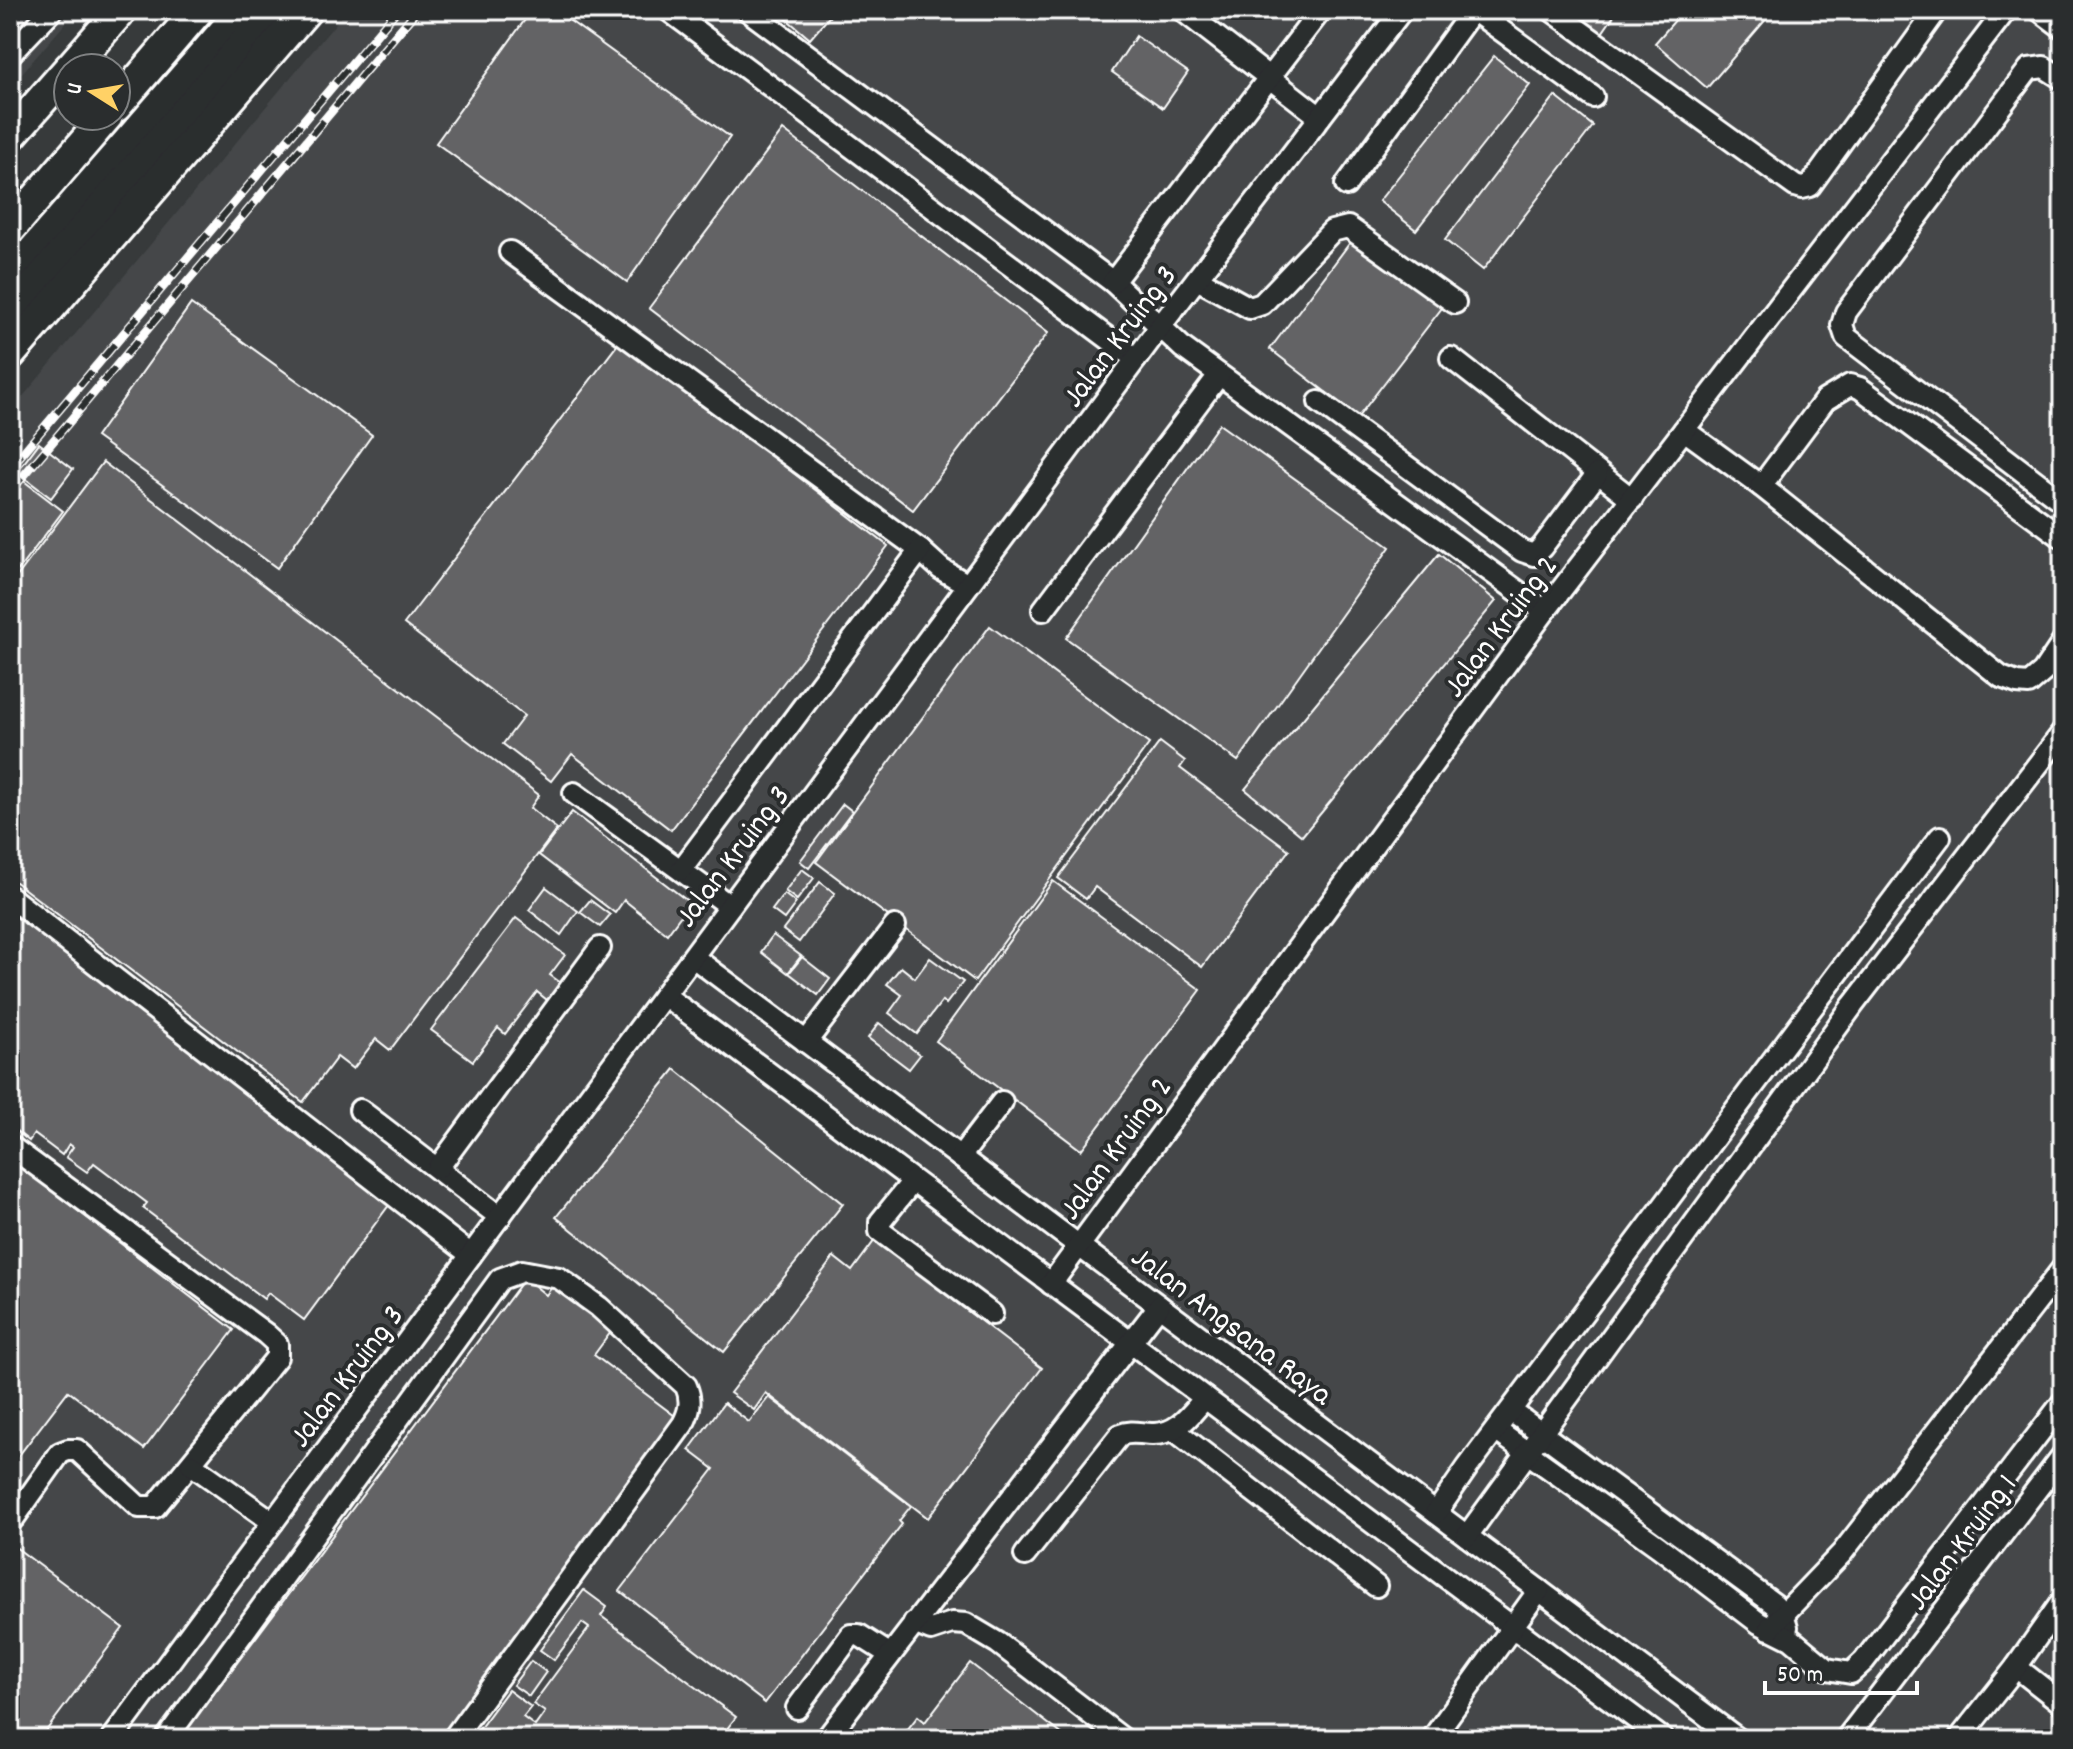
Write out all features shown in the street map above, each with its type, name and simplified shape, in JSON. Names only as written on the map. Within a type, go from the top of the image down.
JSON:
[{"type":"highway","points":[[84,52],[121,10]]},
{"type":"highway","points":[[132,66],[180,10]]},
{"type":"highway","points":[[132,87],[198,10]]},
{"type":"highway","points":[[10,278],[243,10]]},
{"type":"highway","points":[[10,314],[273,10]]},
{"type":"highway","points":[[10,354],[306,10]]},
{"type":"highway","points":[[10,136],[52,88]]},
{"type":"highway","points":[[10,205],[74,132]]},
{"type":"highway","points":[[10,229],[93,132]]},
{"type":"street","points":[[10,54],[52,10]]},
{"type":"street","points":[[668,10],[1136,359]]},
{"type":"street","points":[[747,10],[1113,282],[1159,328],[1219,375],[1545,611]]},
{"type":"street","points":[[1182,10],[1320,117]]},
{"type":"street","points":[[1113,282],[1321,10]]},
{"type":"street","name":"Jalan Kruing 3","points":[[112,1739],[1159,328],[1402,10]]},
{"type":"street","points":[[1346,185],[1473,10],[1593,97]]},
{"type":"street","points":[[1551,10],[1795,186],[1802,188],[1810,186],[1937,10]]},
{"type":"street","name":"Jalan Kruing 2","points":[[1051,1284],[1545,611],[2006,10]]},
{"type":"street","points":[[2039,10],[2063,28]]},
{"type":"street","points":[[2063,79],[2044,67],[2029,69],[1846,312],[1842,325],[1846,337],[2063,502]]},
{"type":"street","points":[[1197,279],[1250,308],[1254,307],[1262,304],[1332,231],[1348,227],[1455,303]]},
{"type":"street","points":[[510,252],[920,550],[941,569],[968,585]]},
{"type":"street","points":[[1451,358],[1632,499]]},
{"type":"street","points":[[1043,610],[1219,375]]},
{"type":"street","points":[[1761,486],[1825,400],[1850,385],[1860,388],[2063,538]]},
{"type":"street","points":[[1319,402],[1522,551],[1534,555],[1597,474]]},
{"type":"street","points":[[1684,430],[1761,486],[2001,677],[2029,684],[2043,672],[2063,642]]},
{"type":"street","points":[[681,870],[920,550]]},
{"type":"street","points":[[1467,1536],[1853,1005],[2063,732]]},
{"type":"street","points":[[574,793],[730,906]]},
{"type":"street","points":[[1436,1513],[1940,837]]},
{"type":"street","points":[[10,897],[471,1255]]},
{"type":"street","points":[[806,1042],[895,926]]},
{"type":"street","points":[[438,1168],[600,948]]},
{"type":"street","name":"Jalan Angsana Raya","points":[[693,957],[1738,1739]]},
{"type":"street","points":[[1828,988],[1853,1005]]},
{"type":"street","points":[[664,995],[1663,1739]]},
{"type":"street","points":[[1761,1074],[1788,1094]]},
{"type":"street","points":[[960,1157],[1002,1102]]},
{"type":"street","points":[[360,1110],[500,1217]]},
{"type":"street","points":[[10,1146],[277,1344],[277,1357],[155,1507],[139,1507],[77,1450],[68,1450],[60,1453],[14,1518],[10,1519]]},
{"type":"street","points":[[913,1181],[880,1222],[880,1231],[992,1314]]},
{"type":"street","points":[[1776,1622],[1842,1553],[2063,1268]]},
{"type":"street","points":[[166,1739],[500,1279],[522,1271],[538,1272],[559,1278],[599,1307],[686,1386],[690,1401],[688,1414],[453,1739]]},
{"type":"street","points":[[826,1739],[1159,1306]]},
{"type":"street","points":[[1025,1555],[1120,1435],[1133,1431],[1158,1434],[1174,1430],[1205,1398]]},
{"type":"street","points":[[1497,1431],[1659,1547],[1776,1622],[1827,1669],[1843,1673],[1858,1669],[2063,1402]]},
{"type":"street","points":[[1511,1411],[1774,1604],[1776,1622]]},
{"type":"street","points":[[1174,1430],[1376,1586]]},
{"type":"street","name":"Jalan Kruing 1","points":[[1846,1739],[2063,1455]]},
{"type":"street","points":[[191,1464],[273,1522]]},
{"type":"street","points":[[1659,1547],[1672,1528]]},
{"type":"street","points":[[1432,1739],[1539,1590]]},
{"type":"street","points":[[1959,1739],[2016,1667],[2063,1600]]},
{"type":"street","points":[[914,1623],[931,1630],[952,1623],[966,1624],[998,1643],[1123,1739]]},
{"type":"street","points":[[797,1708],[851,1635],[859,1635],[889,1654]]},
{"type":"street","points":[[2016,1667],[2063,1704]]},
{"type":"shaded area","points":[[10,10],[77,10],[10,87]]},
{"type":"shaded area","points":[[347,10],[2063,10],[2063,1739],[10,1739],[10,412]]},
{"type":"building","points":[[532,10],[555,10],[730,137],[627,282],[436,143]]},
{"type":"building","points":[[776,10],[835,10],[810,39]]},
{"type":"building","points":[[1563,10],[1618,10],[1600,36]]},
{"type":"building","points":[[1684,10],[1774,10],[1707,88],[1655,43]]},
{"type":"building","points":[[1136,36],[1188,72],[1163,108],[1112,72]]},
{"type":"building","points":[[1494,56],[1530,85],[1416,230],[1379,201]]},
{"type":"building","points":[[1555,96],[1593,126],[1483,270],[1445,240]]},
{"type":"building","points":[[783,130],[1048,333],[913,510],[649,308]]},
{"type":"building","points":[[1355,236],[1445,304],[1358,417],[1270,349]]},
{"type":"building","points":[[191,304],[372,435],[277,568],[96,437]]},
{"type":"building","points":[[621,340],[888,546],[671,830],[572,754],[551,781],[503,744],[524,716],[404,624]]},
{"type":"building","points":[[1219,424],[1390,547],[1238,761],[1066,638]]},
{"type":"building","points":[[39,443],[73,469],[51,498],[17,472]]},
{"type":"building","points":[[103,462],[539,795],[530,808],[557,829],[390,1050],[376,1039],[353,1069],[337,1057],[303,1102],[10,878],[10,586]]},
{"type":"building","points":[[16,475],[63,511],[10,581],[10,483]]},
{"type":"building","points":[[1439,554],[1496,601],[1302,836],[1245,789]]},
{"type":"building","points":[[990,626],[1149,744],[975,981],[816,862]]},
{"type":"building","points":[[1160,742],[1185,761],[1180,768],[1289,850],[1202,967],[1095,887],[1086,899],[1058,878]]},
{"type":"building","points":[[843,804],[852,811],[809,868],[800,861]]},
{"type":"building","points":[[572,812],[690,903],[667,934],[624,900],[615,913],[539,855]]},
{"type":"building","points":[[802,869],[814,878],[797,900],[785,891]]},
{"type":"building","points":[[1053,881],[1201,990],[1081,1150],[936,1041]]},
{"type":"building","points":[[820,882],[835,893],[799,942],[783,930]]},
{"type":"building","points":[[546,887],[578,911],[561,935],[529,910]]},
{"type":"building","points":[[784,894],[796,903],[784,919],[772,910]]},
{"type":"building","points":[[590,900],[610,915],[600,927],[580,912]]},
{"type":"building","points":[[10,909],[395,1197],[304,1320],[268,1293],[264,1299],[143,1208],[147,1203],[94,1163],[87,1172],[66,1157],[73,1147],[69,1144],[62,1155],[34,1134],[29,1141],[10,1126]]},
{"type":"building","points":[[516,918],[565,955],[550,975],[565,986],[552,1004],[537,992],[505,1034],[498,1028],[473,1061],[431,1030]]},
{"type":"building","points":[[773,935],[801,956],[788,973],[761,952]]},
{"type":"building","points":[[802,957],[830,979],[818,995],[789,973]]},
{"type":"building","points":[[930,958],[963,982],[946,1004],[942,1001],[917,1034],[889,1013],[902,995],[887,984],[901,967],[915,978]]},
{"type":"building","points":[[879,1023],[920,1055],[909,1069],[868,1038]]},
{"type":"building","points":[[675,1069],[843,1204],[724,1352],[556,1217]]},
{"type":"building","points":[[10,1159],[234,1330],[144,1449],[68,1391],[10,1467]]},
{"type":"building","points":[[875,1240],[1042,1368],[928,1518],[766,1393],[754,1410],[730,1393],[834,1257],[852,1271]]},
{"type":"building","points":[[525,1278],[546,1295],[557,1280],[616,1325],[594,1355],[679,1419],[439,1739],[180,1739]]},
{"type":"building","points":[[769,1397],[911,1506],[899,1521],[902,1524],[765,1703],[620,1591],[714,1469],[689,1450],[724,1403],[749,1422]]},
{"type":"building","points":[[10,1543],[123,1628],[40,1739],[10,1737]]},
{"type":"building","points":[[584,1590],[607,1607],[601,1616],[736,1717],[723,1734],[730,1739],[472,1739],[508,1690],[531,1707],[523,1717],[535,1726],[545,1712],[533,1704],[589,1628],[582,1623],[554,1660],[540,1650]]},
{"type":"building","points":[[531,1661],[546,1672],[529,1696],[513,1685]]},
{"type":"building","points":[[970,1663],[1068,1739],[900,1739],[918,1716],[925,1722]]},
{"type":"building","points":[[881,1728],[895,1739],[872,1739]]},
{"type":"railway","points":[[10,468],[397,10]]},
{"type":"railway","points":[[10,492],[417,10]]}]
